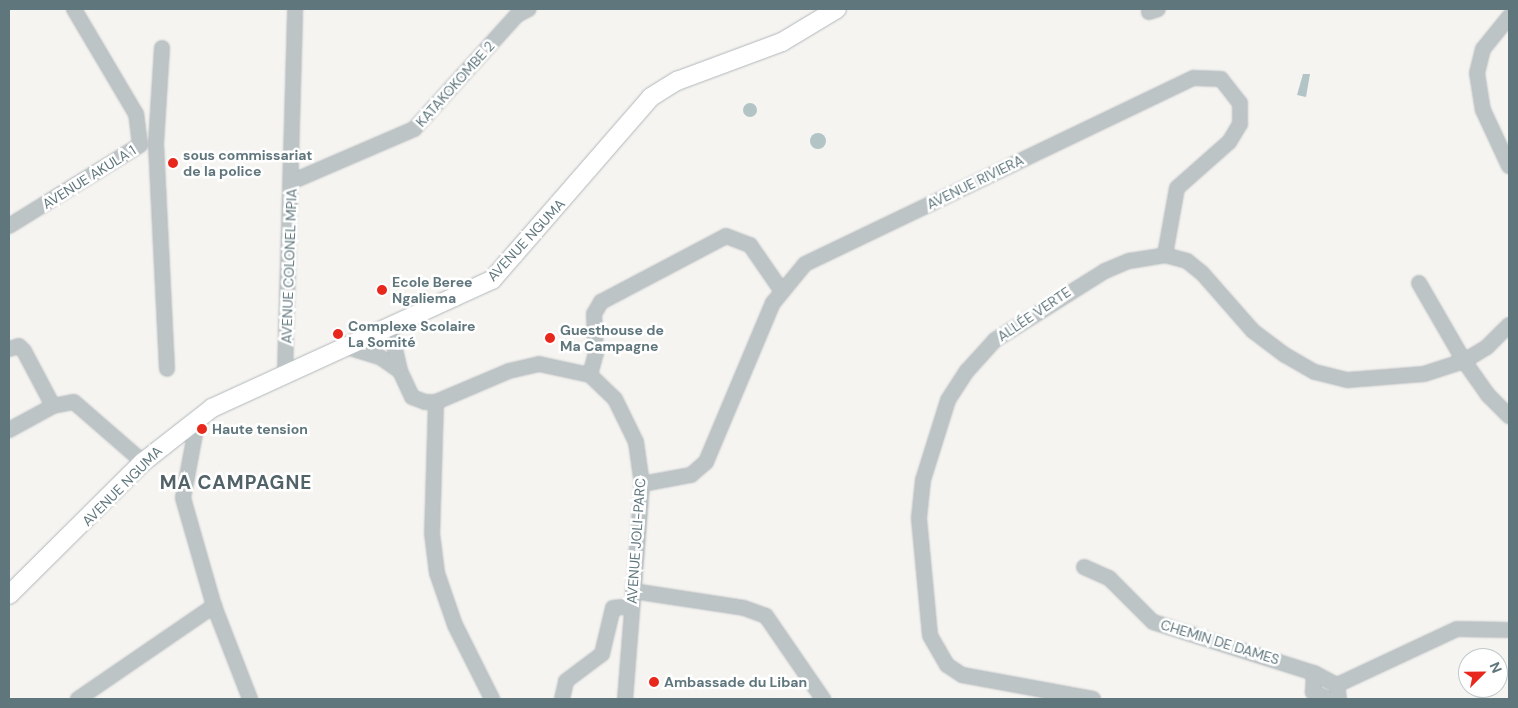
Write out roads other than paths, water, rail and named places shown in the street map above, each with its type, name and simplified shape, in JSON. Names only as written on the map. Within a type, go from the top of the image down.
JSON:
[{"type":"main road","name":"AVENUE NGUMA","points":[[9,595],[143,462],[198,418],[285,373],[492,280],[651,97],[677,81],[782,42],[837,9]]},
{"type":"street","name":"AVENUE AKULA 1","points":[[9,226],[140,145],[136,114],[74,9]]},
{"type":"street","name":"AVENUE COLONEL MPIA","points":[[285,373],[295,9]]},
{"type":"street","name":"KATAKOKOMBE 2","points":[[291,182],[414,129],[517,15],[529,9]]},
{"type":"street","points":[[1509,17],[1483,49],[1477,73],[1483,110],[1509,166]]},
{"type":"street","points":[[162,48],[156,144],[167,369]]},
{"type":"street","name":"AVENUE RIVIERA","points":[[642,484],[691,475],[706,462],[782,290],[805,264],[1194,78],[1221,79],[1240,103],[1240,124],[1229,142],[1177,188],[1165,255]]},
{"type":"street","points":[[140,145],[156,144]]},
{"type":"street","points":[[590,375],[595,358],[594,314],[601,302],[726,236],[750,245],[782,290]]},
{"type":"street","name":"ALLÉE VERTE","points":[[1093,699],[973,678],[953,670],[940,657],[927,623],[919,518],[923,480],[948,400],[966,371],[995,340],[1105,271],[1129,261],[1165,255],[1187,261],[1253,331],[1315,372],[1348,380],[1379,381],[1464,361],[1487,347],[1509,325]]},
{"type":"street","points":[[1419,282],[1464,361],[1509,416]]},
{"type":"street","points":[[390,327],[400,371],[412,397],[436,402],[432,533],[437,573],[455,625],[492,699]]},
{"type":"street","points":[[9,350],[19,346],[24,351],[53,406]]},
{"type":"street","points":[[346,347],[374,354],[400,371]]},
{"type":"street","name":"AVENUE JOLI-PARC","points":[[436,402],[526,366],[558,365],[590,375],[610,394],[630,424],[642,484],[625,699]]},
{"type":"street","points":[[9,430],[53,406],[74,402],[143,462]]},
{"type":"street","points":[[198,418],[182,498],[214,606],[250,699]]},
{"type":"street","name":"CHEMIN DE DAMES","points":[[1084,567],[1109,578],[1153,622],[1314,673],[1337,696]]},
{"type":"street","points":[[633,592],[744,608],[766,616],[823,699]]},
{"type":"street","points":[[78,699],[214,606]]},
{"type":"street","points":[[562,699],[566,681],[602,654],[613,608],[632,606]]},
{"type":"street","points":[[1314,673],[1313,692],[1337,696],[1457,629],[1509,630]]},
{"type":"place","name":"sous commissariat de la police","points":[[173,163]]},
{"type":"place","name":"Ecole Beree Ngaliema","points":[[382,290]]},
{"type":"place","name":"Complexe Scolaire La Somité","points":[[338,334]]},
{"type":"place","name":"Guesthouse de Ma Campagne","points":[[550,338]]},
{"type":"place","name":"Haute tension","points":[[202,429]]},
{"type":"place","name":"Ambassade du Liban","points":[[654,682]]},
{"type":"district","name":"MA CAMPAGNE","points":[[236,483]]}]
